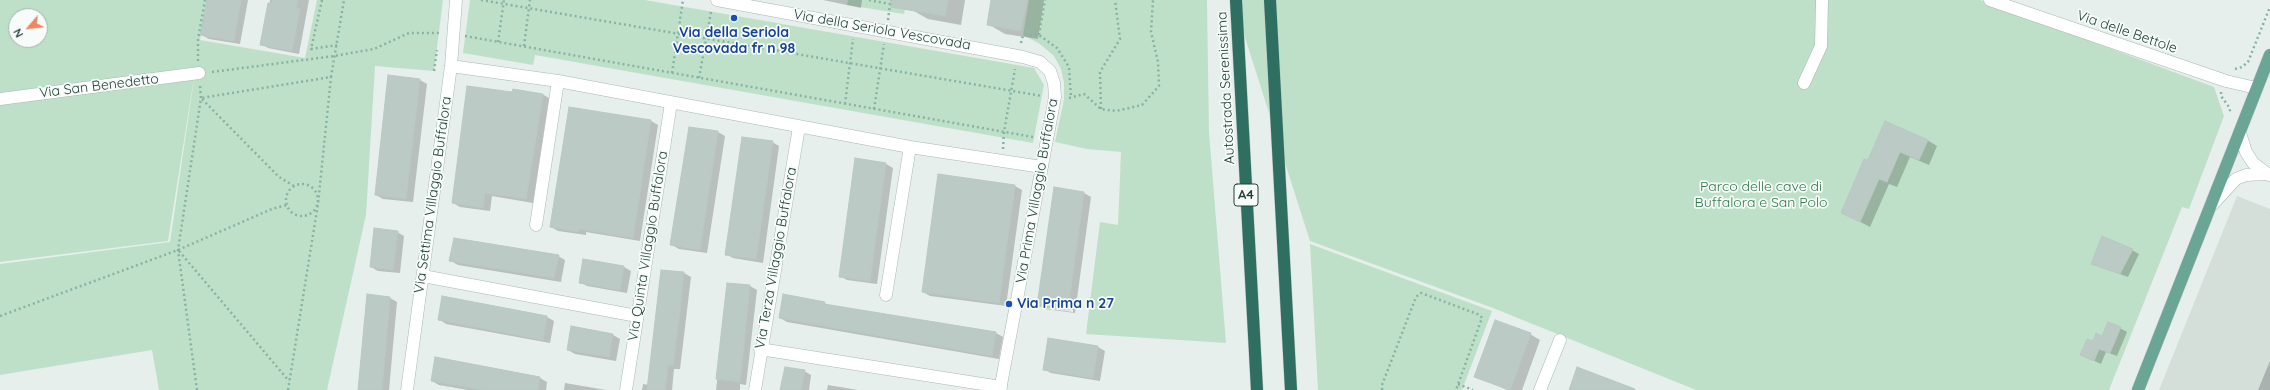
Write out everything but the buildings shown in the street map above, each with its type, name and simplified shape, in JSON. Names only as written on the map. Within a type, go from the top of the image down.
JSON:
[{"type":"highway","name":"Autostrada Serenissima","points":[[1236,0],[1257,390]]},
{"type":"highway","points":[[1270,0],[1291,390]]},
{"type":"main road","points":[[2138,390],[2270,55]]},
{"type":"street","name":"Via Settima Villaggio Buffalora","points":[[407,390],[450,66],[456,0]]},
{"type":"street","name":"Via della Seriola Vescovada","points":[[717,0],[1020,56]]},
{"type":"street","points":[[1804,83],[1821,46],[1822,0]]},
{"type":"street","name":"Via delle Bettole","points":[[1990,0],[2006,3],[2226,81],[2256,88]]},
{"type":"street","name":"Via Prima Villaggio Buffalora","points":[[1000,388],[1054,97],[1054,84],[1050,71],[1040,62],[1020,56]]},
{"type":"street","points":[[450,66],[558,81],[910,147],[1042,167]]},
{"type":"street","name":"Via San Benedetto","points":[[0,99],[199,73]]},
{"type":"street","points":[[536,225],[558,81]]},
{"type":"street","name":"Via Quinta Villaggio Buffalora","points":[[626,390],[671,103]]},
{"type":"street","name":"Via Terza Villaggio Buffalora","points":[[754,390],[799,127]]},
{"type":"street","points":[[2240,133],[2246,152],[2253,163],[2268,175]]},
{"type":"street","points":[[886,295],[910,147]]},
{"type":"street","points":[[2211,206],[2236,179],[2246,175],[2268,175]]},
{"type":"street","points":[[423,276],[637,316]]},
{"type":"street","points":[[1540,390],[1560,340]]},
{"type":"street","points":[[760,349],[1000,388]]},
{"type":"path","points":[[197,390],[178,250],[200,98],[198,39],[205,0]]},
{"type":"path","points":[[322,0],[311,49],[336,44]]},
{"type":"path","points":[[288,390],[318,204],[331,76],[344,0]]},
{"type":"path","points":[[481,0],[1064,99],[1084,94],[1101,109],[1116,111],[1142,105],[1159,86],[1158,62],[1151,32],[1153,0]]},
{"type":"path","points":[[498,42],[504,0]]},
{"type":"path","points":[[524,46],[530,0]]},
{"type":"path","points":[[672,73],[683,0]]},
{"type":"path","points":[[869,0],[890,4],[891,0]]},
{"type":"path","points":[[1039,35],[1045,0]]},
{"type":"path","points":[[1101,109],[1100,72],[1120,39],[1115,0]]},
{"type":"path","points":[[2231,117],[2229,107],[2221,96],[2226,81],[2232,70],[2242,67],[2248,62],[2270,7]]},
{"type":"path","points":[[699,78],[705,38],[711,12]]},
{"type":"path","points":[[199,73],[334,56],[374,49],[409,33],[453,33],[1046,140]]},
{"type":"path","points":[[1002,161],[1004,132],[1023,35],[1039,35],[1057,48],[1068,67],[1071,98]]},
{"type":"path","points":[[845,104],[854,37]]},
{"type":"path","points":[[874,109],[880,68]]},
{"type":"path","points":[[200,98],[331,76]]},
{"type":"path","points":[[200,98],[279,177],[294,186]]},
{"type":"path","points":[[299,184],[309,186],[317,193],[318,204],[312,212],[303,216],[293,213],[287,205],[287,194],[294,186],[299,184]]},
{"type":"path","points":[[0,316],[178,250],[272,209],[287,205]]},
{"type":"path","points":[[178,250],[290,382]]},
{"type":"path","points":[[1382,390],[1382,386],[1416,297],[1421,293],[1480,315],[1482,318],[1456,390]]},
{"type":"path","points":[[1458,384],[1473,390]]},
{"type":"shaded area","points":[[2237,196],[2270,209],[2270,390],[2159,390]]},
{"type":"green space","points":[[0,0],[208,0],[200,40],[305,58],[317,0],[443,0],[434,71],[375,66],[366,215],[327,390],[159,390],[152,350],[0,375],[0,264],[170,242],[197,59],[168,241],[0,262]]},
{"type":"green space","points":[[470,0],[645,0],[1034,68],[1044,85],[1033,143],[535,55],[533,65],[463,53]]},
{"type":"green space","points":[[848,0],[907,0],[904,14],[847,5]]},
{"type":"green space","points":[[1029,0],[1207,0],[1209,132],[1226,343],[1086,334],[1100,222],[1118,225],[1121,152],[1087,149],[1055,142],[1064,99],[1064,83],[1061,69],[1054,56],[1040,44],[1023,35]]},
{"type":"green space","name":"Parco delle cave di Buffalora e San Polo","points":[[1233,0],[1980,0],[2214,87],[2224,116],[2189,209],[2182,207],[2109,390],[1696,390],[1493,308],[1310,241]]},
{"type":"green space","points":[[1310,244],[1492,311],[1462,390],[1318,390]]},
{"type":"place","name":"Via della Seriola Vescovada fr n 98","points":[[734,18]]},
{"type":"place","name":"Via Prima n 27","points":[[1009,304]]}]
